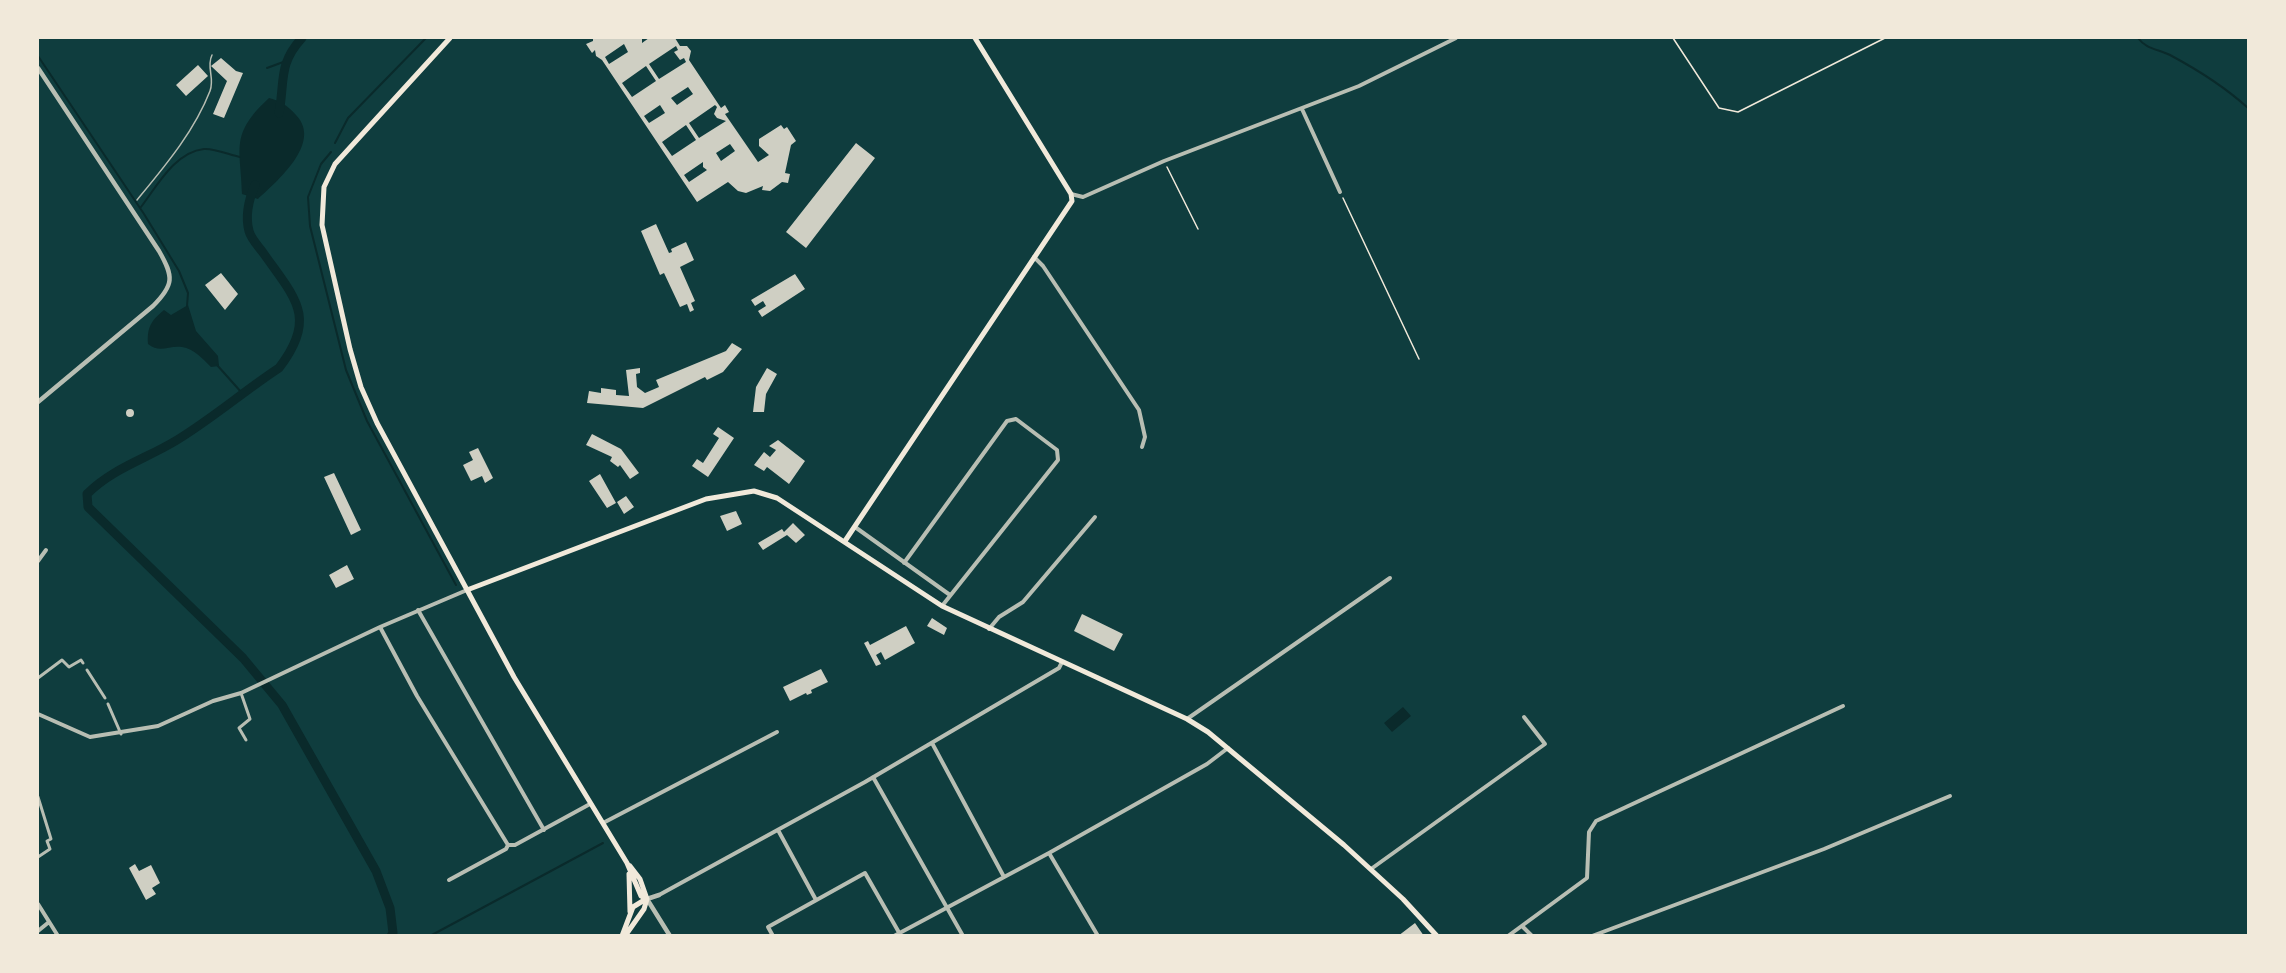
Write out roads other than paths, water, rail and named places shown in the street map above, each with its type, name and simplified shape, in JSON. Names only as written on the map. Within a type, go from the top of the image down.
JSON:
[{"type":"main road","points":[[450,38],[345,150],[330,173],[321,203],[325,237],[350,349],[361,387],[407,482],[514,677],[602,823],[640,879],[647,899],[644,909],[623,936]]},
{"type":"main road","points":[[845,541],[1032,256],[1071,201],[1071,194],[975,38]]},
{"type":"main road","points":[[467,590],[705,499],[754,491],[777,498],[942,606],[989,630],[1187,719],[1228,747],[1371,869],[1418,914],[1437,936]]},
{"type":"main road","points":[[623,936],[630,912],[631,888],[627,863]]},
{"type":"main road","points":[[630,912],[641,901],[647,899]]},
{"type":"street","points":[[1071,194],[1083,196],[1164,161],[1359,86],[1456,38]]},
{"type":"street","points":[[38,68],[159,251],[170,272],[171,279],[168,290],[153,306],[38,402]]},
{"type":"street","points":[[1302,109],[1340,192]]},
{"type":"street","points":[[1032,256],[1043,266],[1139,410],[1145,436],[1142,447]]},
{"type":"street","points":[[904,563],[1011,419],[1016,419],[1057,450],[1058,460],[942,606]]},
{"type":"street","points":[[989,630],[999,617],[1023,602],[1095,517]]},
{"type":"street","points":[[854,527],[950,595]]},
{"type":"street","points":[[38,561],[46,550]]},
{"type":"street","points":[[1187,719],[1390,578]]},
{"type":"street","points":[[38,714],[83,736],[121,734],[171,722],[213,701],[241,693],[380,627],[467,590]]},
{"type":"street","points":[[418,610],[544,830]]},
{"type":"street","points":[[380,627],[417,696],[494,826],[508,845]]},
{"type":"street","points":[[38,678],[62,660],[69,667],[81,660],[83,663]]},
{"type":"street","points":[[670,936],[647,899],[660,896],[873,777],[1059,668],[1062,662]]},
{"type":"street","points":[[87,670],[105,698]]},
{"type":"street","points":[[241,693],[250,719],[239,728],[246,740]]},
{"type":"street","points":[[108,704],[121,734]]},
{"type":"street","points":[[1508,936],[1587,878],[1589,832],[1596,821],[1843,706]]},
{"type":"street","points":[[1371,869],[1545,744],[1524,717]]},
{"type":"street","points":[[602,823],[777,732]]},
{"type":"street","points":[[932,743],[1004,877]]},
{"type":"street","points":[[773,936],[768,927],[865,873],[898,935],[1207,764],[1228,747]]},
{"type":"street","points":[[873,777],[963,936]]},
{"type":"street","points":[[1592,936],[1824,849],[1950,796]]},
{"type":"street","points":[[38,798],[51,839],[47,842],[50,849],[38,857]]},
{"type":"street","points":[[508,845],[515,845],[591,804]]},
{"type":"street","points":[[778,830],[816,900]]},
{"type":"street","points":[[448,880],[506,849],[508,845]]},
{"type":"street","points":[[1049,853],[1098,936]]},
{"type":"street","points":[[38,904],[57,936]]},
{"type":"street","points":[[38,932],[49,922]]},
{"type":"street","points":[[1523,927],[1532,936]]},
{"type":"lane","points":[[137,200],[191,129],[201,111],[211,88],[209,65],[212,55]]},
{"type":"water","points":[[269,98],[284,104],[296,115],[303,126],[304,138],[294,161],[258,199],[242,194],[240,143],[248,122]]},
{"type":"water","points":[[188,305],[196,331],[218,356],[219,366],[211,367],[186,348],[157,348],[148,344],[149,329],[153,321],[164,310],[171,315]]},
{"type":"water","points":[[1403,707],[1411,716],[1392,732],[1384,723]]},
{"type":"waterway","points":[[279,113],[286,65],[294,47],[302,38]]},
{"type":"waterway","points":[[335,143],[348,118],[426,38]]},
{"type":"waterway","points":[[2138,38],[2148,47],[2170,55],[2201,73],[2248,108]]},
{"type":"waterway","points":[[38,56],[144,214],[179,271],[188,293],[187,306]]},
{"type":"waterway","points":[[267,68],[286,61]]},
{"type":"waterway","points":[[141,207],[160,180],[184,156],[194,151],[208,149],[240,157]]},
{"type":"waterway","points":[[331,152],[321,164],[308,197],[310,226],[346,370],[367,421],[456,585]]},
{"type":"waterway","points":[[255,185],[249,202],[250,234],[285,283],[298,309],[300,322],[291,351],[279,368],[203,423],[165,447],[119,470],[97,485],[87,494],[88,507],[243,658],[282,705],[376,871],[390,908],[393,933],[391,936]]},
{"type":"waterway","points":[[217,365],[242,393]]},
{"type":"waterway","points":[[430,936],[603,843]]}]
